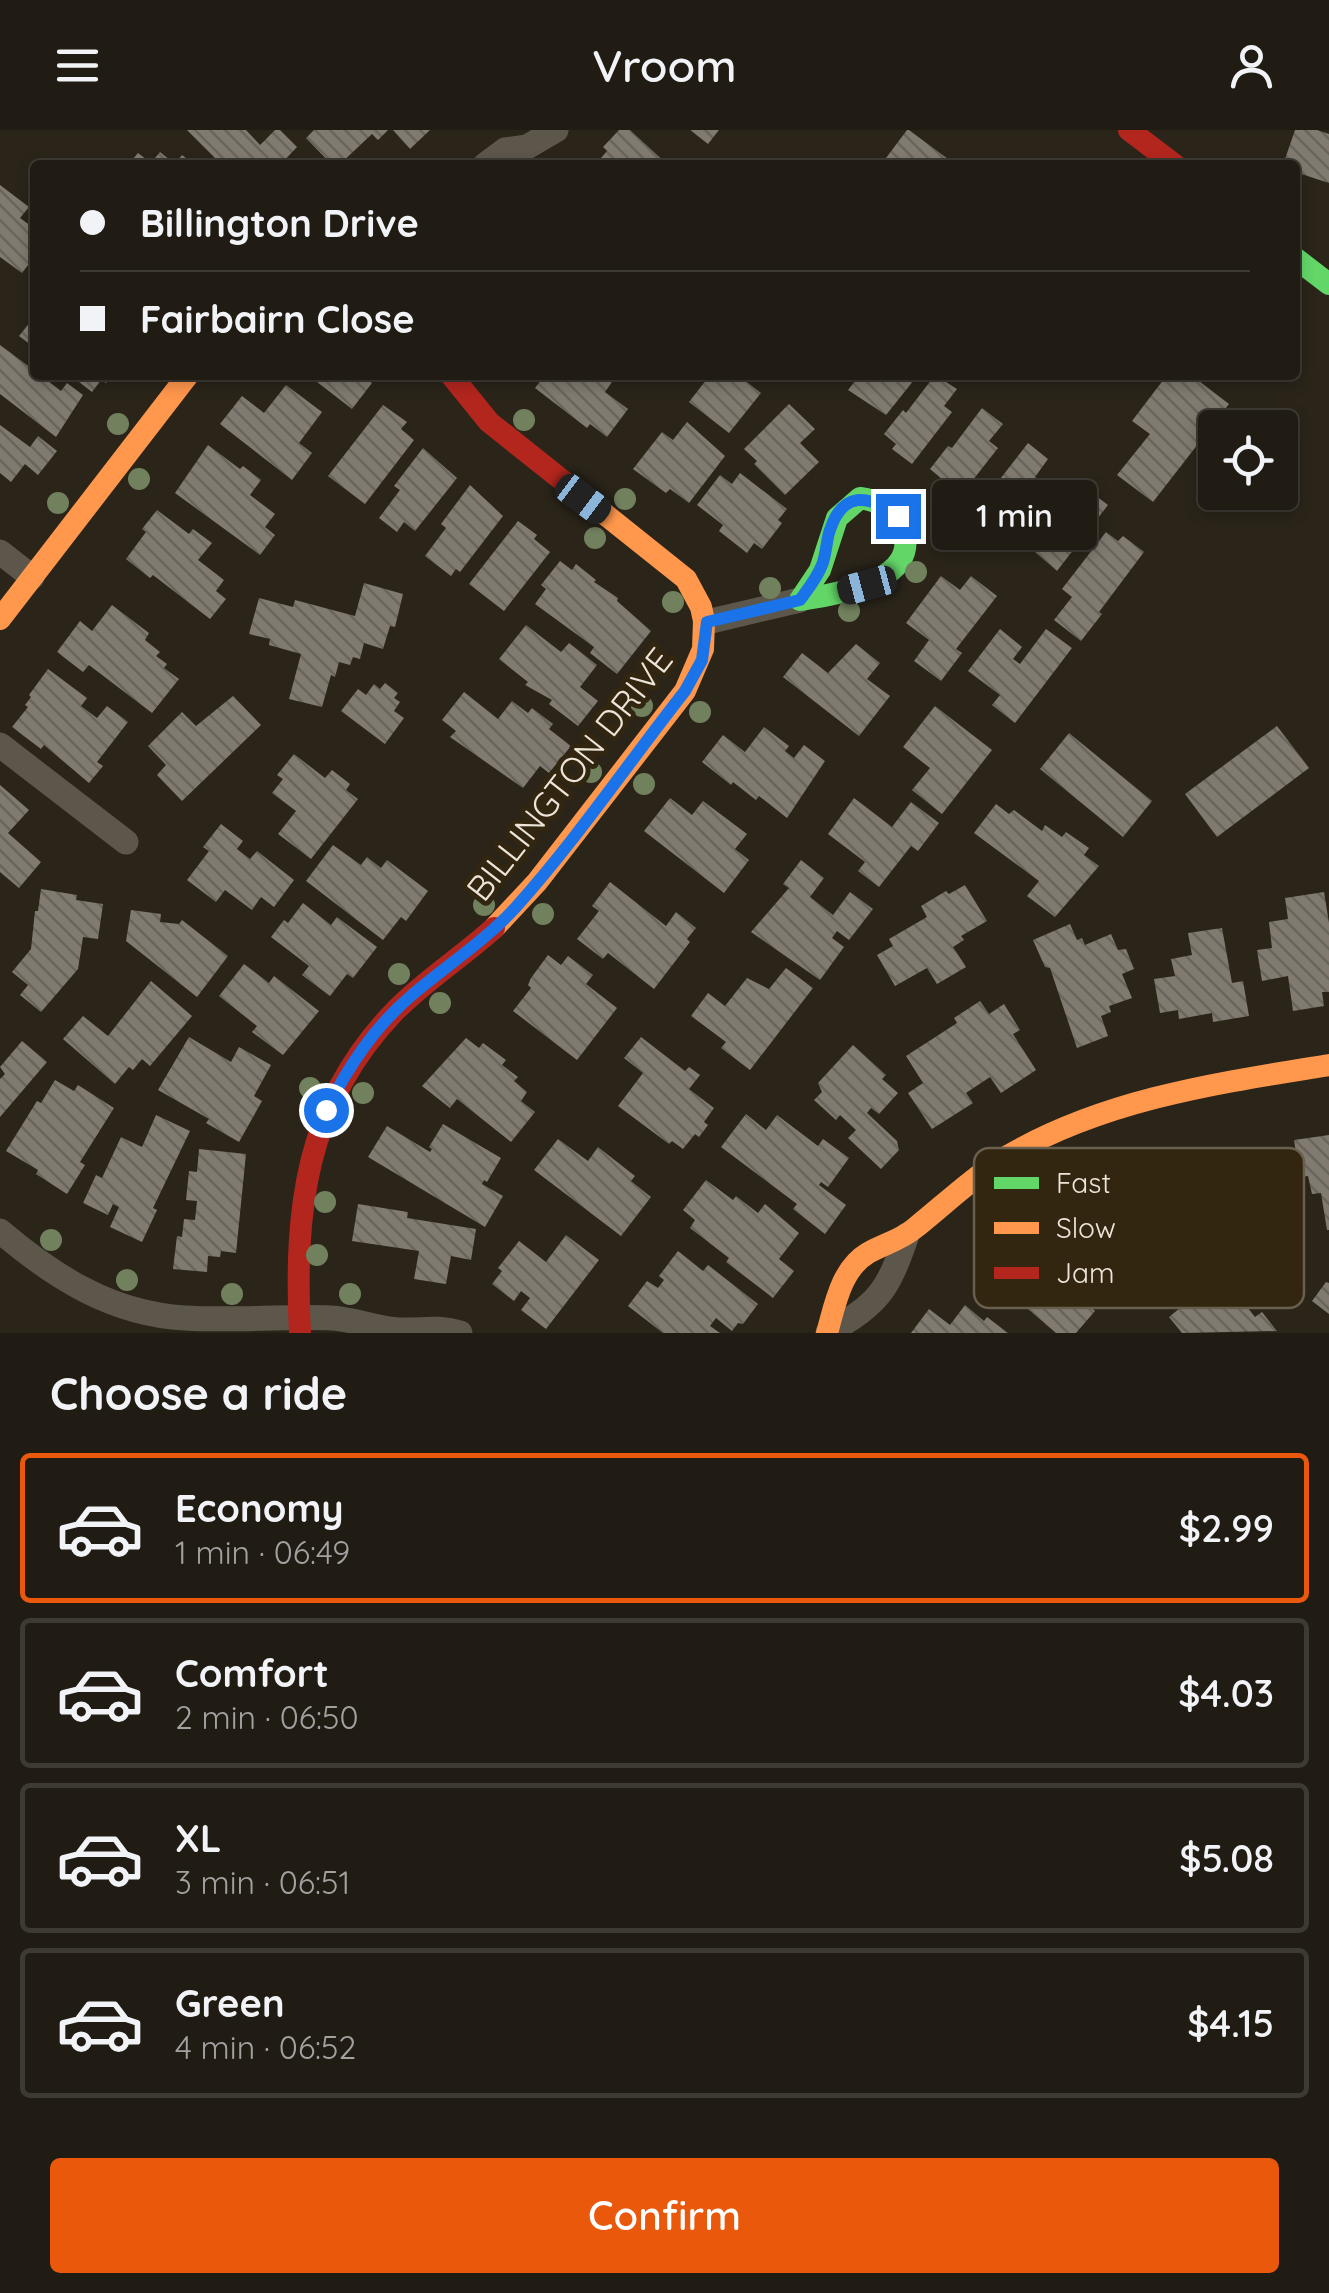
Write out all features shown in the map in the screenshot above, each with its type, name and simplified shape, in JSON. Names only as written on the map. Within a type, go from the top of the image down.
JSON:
[{"type":"street","points":[[501,148],[526,147],[556,130]]},
{"type":"street","points":[[1129,130],[1168,160]]},
{"type":"street","points":[[1300,262],[1329,284]]},
{"type":"street","points":[[0,619],[184,380]]},
{"type":"street","name":"BILLINGTON DRIVE","points":[[300,1325],[296,1287],[300,1200],[316,1138],[339,1084],[392,1014],[494,930],[534,885],[685,691],[702,660],[707,622],[697,594],[686,579],[488,422],[455,380]]},
{"type":"street","points":[[707,622],[867,585],[902,558],[905,530],[898,516],[872,499],[860,498],[850,503],[831,527],[820,569],[800,600]]},
{"type":"street","points":[[0,552],[32,577]]},
{"type":"street","points":[[0,745],[126,842]]},
{"type":"street","points":[[1024,1148],[1094,1114],[1158,1095],[1329,1065]]},
{"type":"street","points":[[828,1333],[840,1287],[864,1256],[906,1235],[974,1180]]},
{"type":"street","points":[[0,1232],[75,1286],[129,1308],[180,1318],[300,1325],[352,1320],[400,1332],[427,1327],[460,1333]]},
{"type":"street","points":[[828,1333],[868,1309],[880,1296],[892,1278],[906,1235]]},
{"type":"building","points":[[187,130],[246,130],[260,145],[280,130],[297,147],[285,160],[217,160]]},
{"type":"building","points":[[314,130],[388,130],[378,140],[372,134],[344,160],[327,160],[306,138]]},
{"type":"building","points":[[393,130],[430,130],[410,149]]},
{"type":"building","points":[[619,130],[630,130],[663,160],[599,160],[607,151],[603,147]]},
{"type":"building","points":[[690,130],[719,130],[708,144]]},
{"type":"building","points":[[909,130],[949,160],[889,160],[886,158]]},
{"type":"building","points":[[1295,130],[1329,134],[1329,183],[1300,174],[1300,160],[1285,160]]},
{"type":"building","points":[[160,152],[170,160],[153,160]]},
{"type":"building","points":[[0,185],[29,207],[20,218],[30,225],[30,263],[22,273],[0,257]]},
{"type":"building","points":[[30,322],[30,344],[19,336]]},
{"type":"building","points":[[0,345],[30,367],[30,380],[47,380],[61,391],[67,383],[83,395],[56,437],[0,394]]},
{"type":"building","points":[[76,380],[101,380],[92,392]]},
{"type":"building","points":[[314,380],[372,383],[352,409]]},
{"type":"building","points":[[541,380],[609,380],[612,382],[605,392],[628,409],[607,437],[590,424],[587,428],[535,388]]},
{"type":"building","points":[[706,380],[744,380],[761,393],[729,433],[689,402]]},
{"type":"building","points":[[856,380],[914,380],[886,415],[848,390]]},
{"type":"building","points":[[931,380],[943,380],[957,389],[944,406],[952,412],[912,464],[892,449],[896,444],[884,434],[903,410],[906,413]]},
{"type":"building","points":[[1163,380],[1198,380],[1229,404],[1224,410],[1198,410],[1198,444],[1153,502],[1117,475],[1150,434],[1132,421]]},
{"type":"building","points":[[286,385],[322,412],[299,443],[312,453],[292,480],[220,424],[242,396],[264,413]]},
{"type":"building","points":[[789,404],[815,429],[800,443],[819,462],[785,495],[744,449]]},
{"type":"building","points":[[383,405],[407,422],[401,429],[414,440],[365,504],[328,476]]},
{"type":"building","points":[[982,408],[1003,424],[989,441],[998,448],[958,499],[938,484],[942,479],[930,469],[948,446],[952,448]]},
{"type":"building","points":[[687,422],[725,456],[689,503],[670,489],[666,493],[633,469],[662,432],[673,440]]},
{"type":"building","points":[[0,425],[30,447],[38,436],[57,451],[38,475],[25,464],[11,482],[0,473]]},
{"type":"building","points":[[1028,443],[1048,459],[1035,477],[1043,483],[1003,534],[983,519],[987,514],[975,505]]},
{"type":"building","points":[[208,445],[261,480],[250,495],[275,514],[265,527],[275,535],[260,555],[175,493]]},
{"type":"building","points":[[423,448],[457,478],[415,531],[404,522],[397,532],[379,518],[400,490],[394,486]]},
{"type":"building","points":[[740,473],[787,509],[778,520],[782,523],[762,549],[754,543],[747,553],[719,531],[723,525],[697,505],[720,475],[732,484]]},
{"type":"building","points":[[1075,480],[1108,505],[1057,571],[1020,539],[1050,500],[1057,505]]},
{"type":"building","points":[[470,485],[503,516],[460,572],[456,569],[451,576],[425,556],[446,528],[441,524]]},
{"type":"building","points":[[157,510],[189,534],[193,529],[212,543],[198,560],[224,580],[216,591],[226,599],[210,619],[126,559]]},
{"type":"building","points":[[518,521],[537,535],[534,539],[550,552],[504,611],[469,584]]},
{"type":"building","points":[[1106,532],[1118,541],[1123,536],[1144,552],[1081,641],[1054,620],[1072,597],[1062,589]]},
{"type":"building","points":[[560,561],[572,570],[576,564],[651,631],[617,674],[590,653],[594,647],[535,604],[546,589],[541,585]]},
{"type":"building","points":[[941,576],[960,590],[971,576],[997,596],[956,649],[962,653],[941,681],[914,661],[929,640],[906,623]]},
{"type":"building","points":[[364,583],[403,594],[395,627],[390,626],[383,649],[364,643],[360,659],[353,657],[350,665],[339,662],[322,707],[289,699],[301,654],[269,645],[270,639],[249,634],[259,598],[293,607],[295,600],[355,616]]},
{"type":"building","points":[[112,605],[149,633],[145,640],[160,652],[156,656],[167,664],[164,668],[179,679],[152,713],[89,665],[83,672],[57,652],[80,621],[92,631]]},
{"type":"building","points":[[526,625],[561,652],[569,643],[597,665],[580,687],[598,701],[578,726],[549,704],[552,700],[525,685],[528,682],[499,659]]},
{"type":"building","points":[[1000,629],[1022,647],[1013,659],[1020,664],[1046,629],[1072,648],[1015,723],[992,705],[1000,695],[968,671]]},
{"type":"building","points":[[856,644],[880,663],[867,679],[890,696],[859,736],[783,677],[802,653],[828,673]]},
{"type":"building","points":[[48,669],[87,698],[81,706],[97,718],[107,706],[128,722],[97,762],[103,766],[89,783],[44,745],[41,749],[12,727],[28,707],[25,705],[29,695]]},
{"type":"building","points":[[385,683],[398,693],[394,698],[400,702],[394,711],[404,718],[385,744],[341,711],[358,689],[366,695],[374,684],[380,689]]},
{"type":"building","points":[[464,692],[498,719],[512,701],[528,713],[532,708],[553,724],[549,729],[571,746],[549,773],[540,766],[523,788],[450,737],[456,731],[442,720]]},
{"type":"building","points":[[233,696],[261,725],[182,801],[157,775],[166,765],[148,746],[182,712],[196,726]]},
{"type":"building","points":[[935,706],[992,750],[942,814],[912,790],[930,768],[903,747]]},
{"type":"building","points":[[1277,726],[1309,768],[1217,837],[1185,794]]},
{"type":"building","points":[[764,727],[789,746],[785,751],[794,758],[804,745],[825,761],[787,818],[759,796],[756,800],[733,782],[731,785],[702,762],[723,735],[745,752]]},
{"type":"building","points":[[1069,733],[1152,801],[1123,837],[1040,769]]},
{"type":"building","points":[[294,754],[325,778],[332,770],[350,784],[346,790],[358,799],[311,859],[278,834],[296,811],[272,793],[283,779],[277,775]]},
{"type":"building","points":[[0,785],[29,810],[8,833],[41,862],[19,888],[0,872]]},
{"type":"building","points":[[670,798],[692,815],[703,801],[747,834],[735,849],[749,860],[724,893],[644,831]]},
{"type":"building","points":[[854,798],[892,827],[911,802],[939,823],[918,851],[911,846],[879,887],[858,871],[865,862],[828,834]]},
{"type":"building","points":[[996,804],[1009,814],[1014,810],[1042,831],[1045,825],[1062,837],[1066,832],[1089,848],[1084,855],[1099,866],[1055,917],[1027,896],[1039,881],[974,833]]},
{"type":"building","points":[[221,824],[243,841],[237,849],[250,859],[257,851],[294,880],[274,907],[261,897],[252,910],[225,890],[216,902],[187,880],[209,851],[203,847]]},
{"type":"building","points":[[333,845],[361,865],[367,857],[381,868],[387,860],[428,891],[406,921],[401,917],[383,940],[306,881]]},
{"type":"building","points":[[801,860],[824,878],[810,897],[833,915],[850,892],[873,909],[849,940],[837,931],[832,938],[844,947],[820,980],[751,932],[789,888],[783,884]]},
{"type":"building","points":[[610,882],[666,926],[676,912],[696,928],[654,989],[608,953],[603,959],[577,939],[599,911],[592,906]]},
{"type":"building","points":[[965,885],[987,921],[961,936],[964,940],[953,947],[966,967],[937,984],[927,968],[895,986],[877,955],[893,946],[889,939],[927,917],[921,906]]},
{"type":"building","points":[[41,889],[103,904],[98,939],[83,937],[78,969],[41,1012],[20,995],[28,985],[12,972],[31,949]]},
{"type":"building","points":[[1324,892],[1329,923],[1329,992],[1322,992],[1324,1006],[1293,1011],[1288,976],[1262,981],[1257,950],[1272,948],[1269,922],[1288,919],[1285,898]]},
{"type":"building","points":[[303,903],[331,925],[337,917],[377,947],[353,978],[347,974],[330,996],[302,975],[309,966],[271,937]]},
{"type":"building","points":[[131,910],[161,914],[160,922],[179,924],[182,920],[228,956],[197,997],[126,941]]},
{"type":"building","points":[[1070,924],[1077,940],[1082,938],[1085,945],[1111,934],[1118,950],[1126,949],[1134,969],[1122,974],[1132,998],[1109,1006],[1111,1012],[1101,1016],[1108,1036],[1077,1048],[1050,968],[1045,967],[1033,940]]},
{"type":"building","points":[[1222,928],[1232,983],[1243,981],[1249,1016],[1213,1022],[1212,1013],[1179,1019],[1178,1010],[1160,1013],[1154,979],[1175,976],[1171,959],[1192,955],[1188,933]]},
{"type":"building","points":[[548,955],[561,965],[568,956],[593,975],[586,984],[617,1008],[577,1060],[513,1011],[531,988],[531,978]]},
{"type":"building","points":[[244,964],[269,983],[274,976],[319,1011],[283,1055],[252,1032],[257,1026],[219,996]]},
{"type":"building","points":[[786,968],[813,988],[750,1070],[721,1048],[726,1042],[691,1016],[708,993],[725,1006],[747,978],[769,989]]},
{"type":"building","points":[[151,981],[192,1016],[150,1066],[142,1059],[115,1084],[63,1039],[83,1016],[108,1036]]},
{"type":"building","points":[[980,1001],[989,1014],[1004,1004],[1020,1030],[1013,1034],[1036,1070],[1001,1093],[990,1077],[966,1093],[973,1103],[932,1129],[908,1093],[923,1083],[906,1056],[957,1023],[954,1018]]},
{"type":"building","points":[[189,1037],[231,1062],[239,1047],[271,1065],[254,1096],[262,1101],[239,1142],[206,1123],[209,1119],[158,1090]]},
{"type":"building","points":[[641,1037],[685,1071],[689,1067],[700,1075],[689,1089],[714,1108],[699,1137],[695,1134],[683,1149],[672,1141],[669,1144],[618,1106],[643,1073],[624,1058]]},
{"type":"building","points":[[466,1038],[479,1048],[483,1043],[506,1060],[502,1065],[518,1077],[514,1081],[527,1092],[521,1101],[535,1112],[511,1142],[457,1099],[450,1108],[422,1086]]},
{"type":"building","points":[[22,1041],[47,1062],[0,1117],[0,1079],[5,1074],[0,1067]]},
{"type":"building","points":[[853,1045],[886,1075],[882,1079],[898,1093],[879,1114],[871,1108],[867,1113],[897,1141],[899,1150],[881,1169],[848,1138],[856,1130],[840,1115],[836,1120],[814,1100],[822,1092],[818,1083]]},
{"type":"building","points":[[55,1080],[74,1091],[78,1085],[114,1108],[80,1162],[85,1165],[67,1194],[6,1151]]},
{"type":"building","points":[[746,1114],[766,1130],[777,1115],[818,1146],[823,1139],[849,1158],[828,1187],[821,1182],[819,1185],[846,1205],[825,1234],[793,1209],[797,1204],[721,1147]]},
{"type":"building","points":[[156,1115],[190,1131],[153,1208],[157,1210],[142,1242],[110,1227],[119,1207],[113,1204],[108,1215],[83,1203],[96,1175],[102,1178],[121,1137],[142,1147]]},
{"type":"building","points":[[443,1124],[501,1158],[482,1184],[503,1196],[485,1227],[368,1157],[387,1126],[430,1152],[429,1147]]},
{"type":"building","points":[[1329,1135],[1329,1230],[1321,1193],[1312,1194],[1308,1176],[1304,1176],[1304,1148],[1295,1148],[1294,1140]]},
{"type":"building","points":[[558,1139],[588,1161],[598,1147],[635,1176],[631,1181],[651,1197],[621,1236],[534,1170]]},
{"type":"building","points":[[199,1149],[246,1154],[236,1253],[221,1251],[220,1257],[208,1256],[207,1272],[173,1269],[177,1236],[182,1237],[184,1219],[195,1220],[197,1201],[186,1200],[189,1171],[197,1172]]},
{"type":"building","points":[[706,1180],[758,1213],[765,1204],[799,1233],[779,1259],[794,1271],[773,1298],[690,1228],[695,1220],[683,1210]]},
{"type":"building","points":[[358,1204],[408,1212],[407,1218],[476,1229],[471,1260],[451,1256],[446,1284],[414,1279],[419,1251],[352,1241]]},
{"type":"building","points":[[566,1235],[599,1260],[546,1329],[521,1310],[530,1298],[521,1291],[514,1301],[492,1284],[502,1271],[498,1268],[519,1241],[546,1262]]},
{"type":"building","points":[[678,1251],[703,1271],[708,1265],[758,1304],[743,1324],[738,1323],[732,1331],[716,1318],[710,1326],[720,1333],[663,1333],[628,1306],[647,1281],[658,1288],[664,1280],[659,1276]]},
{"type":"building","points":[[1329,1283],[1329,1314],[1312,1301]]},
{"type":"building","points":[[965,1305],[984,1321],[987,1317],[1008,1333],[911,1333],[929,1309],[950,1325]]},
{"type":"building","points":[[1180,1308],[1248,1308],[1255,1317],[1262,1312],[1277,1331],[1182,1333],[1169,1317]]},
{"type":"building","points":[[1028,1309],[1095,1311],[1076,1333],[1056,1333]]},
{"type":"traffic: fast","points":[[1300,262],[1329,284]]},
{"type":"traffic: fast","points":[[860,498],[886,507],[900,522],[905,547],[900,562],[872,582],[800,600],[820,570],[837,518],[860,498]]},
{"type":"traffic: slow","points":[[0,619],[184,380]]},
{"type":"traffic: slow","points":[[494,928],[537,882],[685,691],[703,649],[701,607],[686,579],[572,488]]},
{"type":"traffic: slow","points":[[1023,1148],[1122,1107],[1204,1087],[1329,1065]]},
{"type":"traffic: slow","points":[[827,1333],[840,1288],[851,1268],[868,1253],[910,1232],[974,1180]]},
{"type":"traffic: jam","points":[[1129,130],[1168,160]]},
{"type":"traffic: jam","points":[[455,380],[489,422],[572,488]]},
{"type":"traffic: jam","points":[[300,1333],[304,1202],[311,1161],[341,1084],[364,1047],[394,1012],[494,928]]},
{"type":"route","points":[[326,1110],[355,1058],[374,1034],[411,996],[494,930],[534,885],[685,691],[702,660],[707,622],[800,600],[820,569],[831,527],[850,503],[860,498],[872,499],[898,516]]}]
